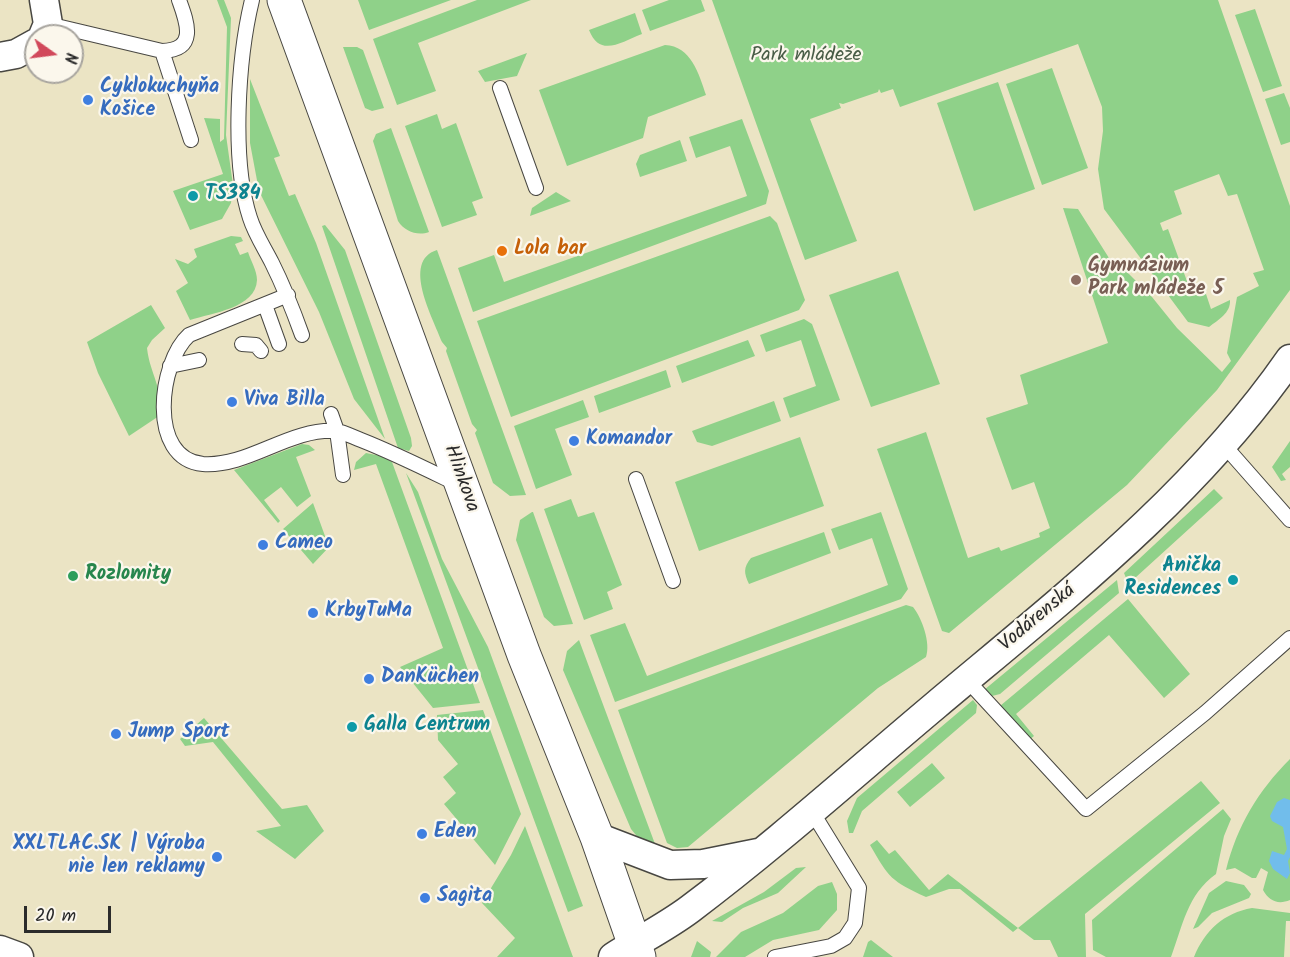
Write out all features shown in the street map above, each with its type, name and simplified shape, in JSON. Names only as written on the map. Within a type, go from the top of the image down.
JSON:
[{"type":"main road","name":"Hlinkova","points":[[284,0],[524,655],[597,837],[629,952]]},
{"type":"street","points":[[0,57],[16,54],[24,46]]},
{"type":"street","name":"Vodárenská","points":[[629,952],[689,910],[760,853],[1122,547],[1198,473],[1290,359]]},
{"type":"street","name":"Vodárenská","points":[[597,837],[670,865],[703,864],[760,853]]},
{"type":"street","points":[[0,950],[19,957]]},
{"type":"lane","points":[[84,35],[162,51],[176,49],[188,37],[188,26],[179,0]]},
{"type":"lane","points":[[252,0],[243,38],[241,73],[239,135],[243,175],[250,218],[288,296],[302,335]]},
{"type":"lane","points":[[162,51],[191,140]]},
{"type":"lane","points":[[500,88],[536,188]]},
{"type":"lane","points":[[288,296],[189,335],[180,344],[170,366],[164,431],[177,452],[202,464],[223,463],[310,428],[337,431],[462,486]]},
{"type":"lane","points":[[265,305],[279,344]]},
{"type":"lane","points":[[242,344],[256,345],[261,351]]},
{"type":"lane","points":[[170,366],[200,360]]},
{"type":"lane","points":[[331,414],[337,431],[343,475]]},
{"type":"lane","points":[[1223,444],[1290,520]]},
{"type":"lane","points":[[636,479],[673,581]]},
{"type":"lane","points":[[967,680],[1086,809],[1205,713],[1290,638]]},
{"type":"lane","points":[[775,957],[831,946],[845,938],[855,923],[859,888],[811,810]]},
{"type":"green space","points":[[217,0],[224,0],[231,18],[226,135],[233,185],[231,203],[222,219],[190,230],[173,191],[223,174],[204,118],[220,119],[220,142],[224,139],[227,27]]},
{"type":"green space","points":[[358,0],[451,0],[369,30]]},
{"type":"green space","points":[[477,0],[531,0],[418,43],[436,91],[397,105],[373,39]]},
{"type":"green space","points":[[669,0],[701,0],[705,11],[650,31],[642,10]]},
{"type":"green space","name":"Park mládeže","points":[[712,0],[1218,0],[1290,206],[1290,290],[1217,390],[1127,485],[949,633],[942,631],[877,449],[926,432],[968,558],[999,547],[1001,551],[1040,537],[1039,533],[1050,528],[1034,482],[1012,490],[986,418],[1028,404],[1020,375],[1108,343],[1063,208],[1078,209],[1109,258],[1124,269],[1152,297],[1177,328],[1222,372],[1231,361],[1227,353],[1237,297],[1259,286],[1253,273],[1264,270],[1237,194],[1228,196],[1219,174],[1174,191],[1182,214],[1160,223],[1163,231],[1168,229],[1192,295],[1205,291],[1211,309],[1230,300],[1226,312],[1209,327],[1188,322],[1104,209],[1098,169],[1103,131],[1102,107],[1078,44],[900,107],[893,89],[881,93],[879,89],[878,92],[843,104],[839,103],[841,108],[810,119],[857,241],[805,260]]},
{"type":"green space","points":[[1255,9],[1282,86],[1263,92],[1235,15]]},
{"type":"green space","points":[[635,13],[642,34],[619,44],[605,46],[599,44],[589,30]]},
{"type":"green space","points":[[665,45],[681,50],[693,62],[706,95],[648,117],[643,138],[567,166],[539,90]]},
{"type":"green space","points":[[343,47],[357,47],[363,50],[384,108],[372,111],[365,108]]},
{"type":"green space","points":[[527,53],[517,76],[485,82],[478,71]]},
{"type":"green space","points":[[1052,68],[1088,168],[1042,185],[1006,84]]},
{"type":"green space","points":[[250,79],[280,156],[274,158],[289,196],[295,194],[316,243],[385,439],[354,399],[319,312],[259,191],[250,143]]},
{"type":"green space","points":[[998,82],[1035,189],[974,211],[937,103]]},
{"type":"green space","points":[[1284,93],[1290,108],[1290,142],[1281,145],[1265,99]]},
{"type":"green space","points":[[437,114],[442,129],[456,123],[483,198],[472,202],[477,215],[442,227],[405,126]]},
{"type":"green space","points":[[742,119],[769,191],[766,204],[473,312],[458,268],[494,255],[504,282],[747,196],[730,146],[696,158],[689,137]]},
{"type":"green space","points":[[391,128],[429,232],[420,234],[412,232],[398,221],[373,141],[376,134]]},
{"type":"green space","points":[[680,140],[687,161],[640,177],[636,164],[640,155]]},
{"type":"green space","points":[[556,192],[571,201],[530,216],[532,208]]},
{"type":"green space","points":[[770,216],[777,223],[805,300],[799,310],[511,417],[477,321]]},
{"type":"green space","points":[[325,225],[345,250],[411,438],[412,446],[409,451],[398,448],[322,226]]},
{"type":"green space","points":[[231,236],[241,237],[243,241],[235,244],[240,255],[248,252],[257,277],[255,289],[249,297],[231,308],[190,320],[176,291],[188,283],[175,259],[188,264],[197,257],[194,249]]},
{"type":"green space","points":[[437,250],[526,495],[510,496],[493,483],[475,433],[477,430],[472,424],[446,351],[447,348],[442,342],[427,305],[420,278],[421,266],[427,256]]},
{"type":"green space","points":[[898,271],[940,384],[871,407],[829,295]]},
{"type":"green space","points":[[151,305],[165,328],[147,348],[160,397],[159,416],[129,436],[98,373],[87,342]]},
{"type":"green space","points":[[804,319],[812,324],[840,400],[790,418],[783,398],[816,386],[801,340],[766,352],[760,335]]},
{"type":"green space","points":[[748,340],[755,356],[682,383],[676,366]]},
{"type":"green space","points":[[666,370],[671,387],[599,413],[594,396]]},
{"type":"green space","points":[[583,400],[589,417],[555,429],[572,475],[536,489],[514,426]]},
{"type":"green space","points":[[774,401],[781,421],[712,446],[697,442],[692,431]]},
{"type":"green space","points":[[800,437],[824,506],[699,551],[675,482]]},
{"type":"green space","points":[[1290,441],[1290,467],[1282,474],[1286,480],[1281,481],[1272,467]]},
{"type":"green space","points":[[302,444],[309,445],[315,450],[296,457],[311,496],[297,507],[281,487],[264,500],[280,521],[278,523],[234,470]]},
{"type":"green space","points":[[366,453],[381,456],[392,462],[480,703],[433,708],[400,667],[443,648],[376,464],[354,470],[356,462]]},
{"type":"green space","points":[[406,473],[418,492],[442,559],[488,647],[583,906],[568,912]]},
{"type":"green space","points":[[1214,489],[1223,498],[1135,578],[1126,578],[1124,573]]},
{"type":"green space","points":[[571,499],[578,517],[594,512],[622,585],[607,592],[613,609],[584,620],[544,509]]},
{"type":"green space","points":[[313,503],[329,547],[313,564],[283,529]]},
{"type":"green space","points":[[532,512],[573,624],[554,626],[544,617],[516,540],[520,520]]},
{"type":"green space","points":[[881,512],[908,589],[901,599],[615,702],[590,635],[625,623],[647,676],[888,585],[872,538],[839,550],[831,529]]},
{"type":"green space","points":[[824,532],[831,553],[749,584],[745,571],[751,558]]},
{"type":"green space","points":[[1117,580],[1119,593],[1000,694],[992,696],[984,690]]},
{"type":"green space","points":[[1128,599],[1190,674],[1164,698],[1109,635],[1016,714],[1034,736],[1028,741],[1000,706]]},
{"type":"green space","points":[[906,605],[913,607],[920,617],[926,638],[926,657],[878,688],[688,847],[677,848],[667,843],[618,710]]},
{"type":"green space","points":[[579,640],[658,852],[640,840],[631,829],[563,670],[567,651]]},
{"type":"green space","points":[[973,700],[977,705],[976,713],[862,811],[853,833],[849,833],[847,821],[857,798]]},
{"type":"green space","points":[[483,710],[521,814],[495,865],[444,804],[456,793],[443,777],[458,764],[438,740],[437,715]]},
{"type":"green space","points":[[204,718],[282,809],[307,805],[324,831],[295,859],[256,831],[281,826],[213,742],[185,746],[180,739]]},
{"type":"green space","points":[[1290,759],[1290,900],[1278,902],[1268,897],[1263,890],[1268,872],[1261,868],[1256,878],[1252,878],[1235,868],[1226,870],[1236,839],[1250,810],[1268,784]]},
{"type":"green space","points":[[932,763],[945,778],[910,807],[897,792]]},
{"type":"green space","points":[[1201,781],[1220,803],[1085,914],[1086,957],[1058,957],[1050,940],[1034,940],[1018,928]]},
{"type":"green space","points":[[1223,809],[1231,819],[1224,836],[1216,874],[1198,891],[1192,901],[1171,957],[1106,957],[1093,950],[1092,920]]},
{"type":"green space","points":[[525,826],[573,957],[497,957],[515,938],[482,903],[511,855]]},
{"type":"green space","points":[[877,840],[889,854],[895,850],[929,890],[948,874],[1018,928],[1013,932],[960,889],[949,889],[926,897],[905,887],[887,872],[870,845]]},
{"type":"green space","points":[[806,867],[778,893],[743,908],[722,922],[712,921],[764,892],[796,868]]},
{"type":"green space","points":[[1226,881],[1244,885],[1251,894],[1249,898],[1212,913],[1193,929],[1209,893]]},
{"type":"green space","points":[[832,882],[837,894],[837,910],[819,930],[773,940],[745,957],[716,957],[741,932],[783,913],[818,886]]},
{"type":"green space","points":[[1252,908],[1290,913],[1290,921],[1286,921],[1284,957],[1194,957],[1204,939],[1217,924],[1233,914]]},
{"type":"green space","points":[[871,940],[893,957],[863,957],[868,942]]},
{"type":"green space","points":[[697,941],[711,952],[710,957],[691,957]]},
{"type":"water","points":[[1284,798],[1290,800],[1290,857],[1288,861],[1290,873],[1287,879],[1273,869],[1269,861],[1272,851],[1284,855],[1287,849],[1283,827],[1272,821],[1270,816],[1277,802]]},
{"type":"place","name":"Cyklokuchyňa Košice","points":[[88,100]]},
{"type":"place","name":"TS384","points":[[193,196]]},
{"type":"place","name":"Lola bar","points":[[502,251]]},
{"type":"place","name":"Gymnázium Park mládeže 5","points":[[1076,280]]},
{"type":"place","name":"Viva Billa","points":[[232,402]]},
{"type":"place","name":"Komandor","points":[[574,441]]},
{"type":"place","name":"Cameo","points":[[263,545]]},
{"type":"place","name":"Rozlomity","points":[[73,576]]},
{"type":"place","name":"Anička Residences","points":[[1233,580]]},
{"type":"place","name":"KrbyTuMa","points":[[313,613]]},
{"type":"place","name":"DanKüchen","points":[[369,679]]},
{"type":"place","name":"Galla Centrum","points":[[352,727]]},
{"type":"place","name":"Jump Sport","points":[[116,734]]},
{"type":"place","name":"Eden","points":[[422,834]]},
{"type":"place","name":"XXLTLAC.SK | Výroba nie len reklamy","points":[[217,857]]},
{"type":"place","name":"Sagita","points":[[425,898]]}]
